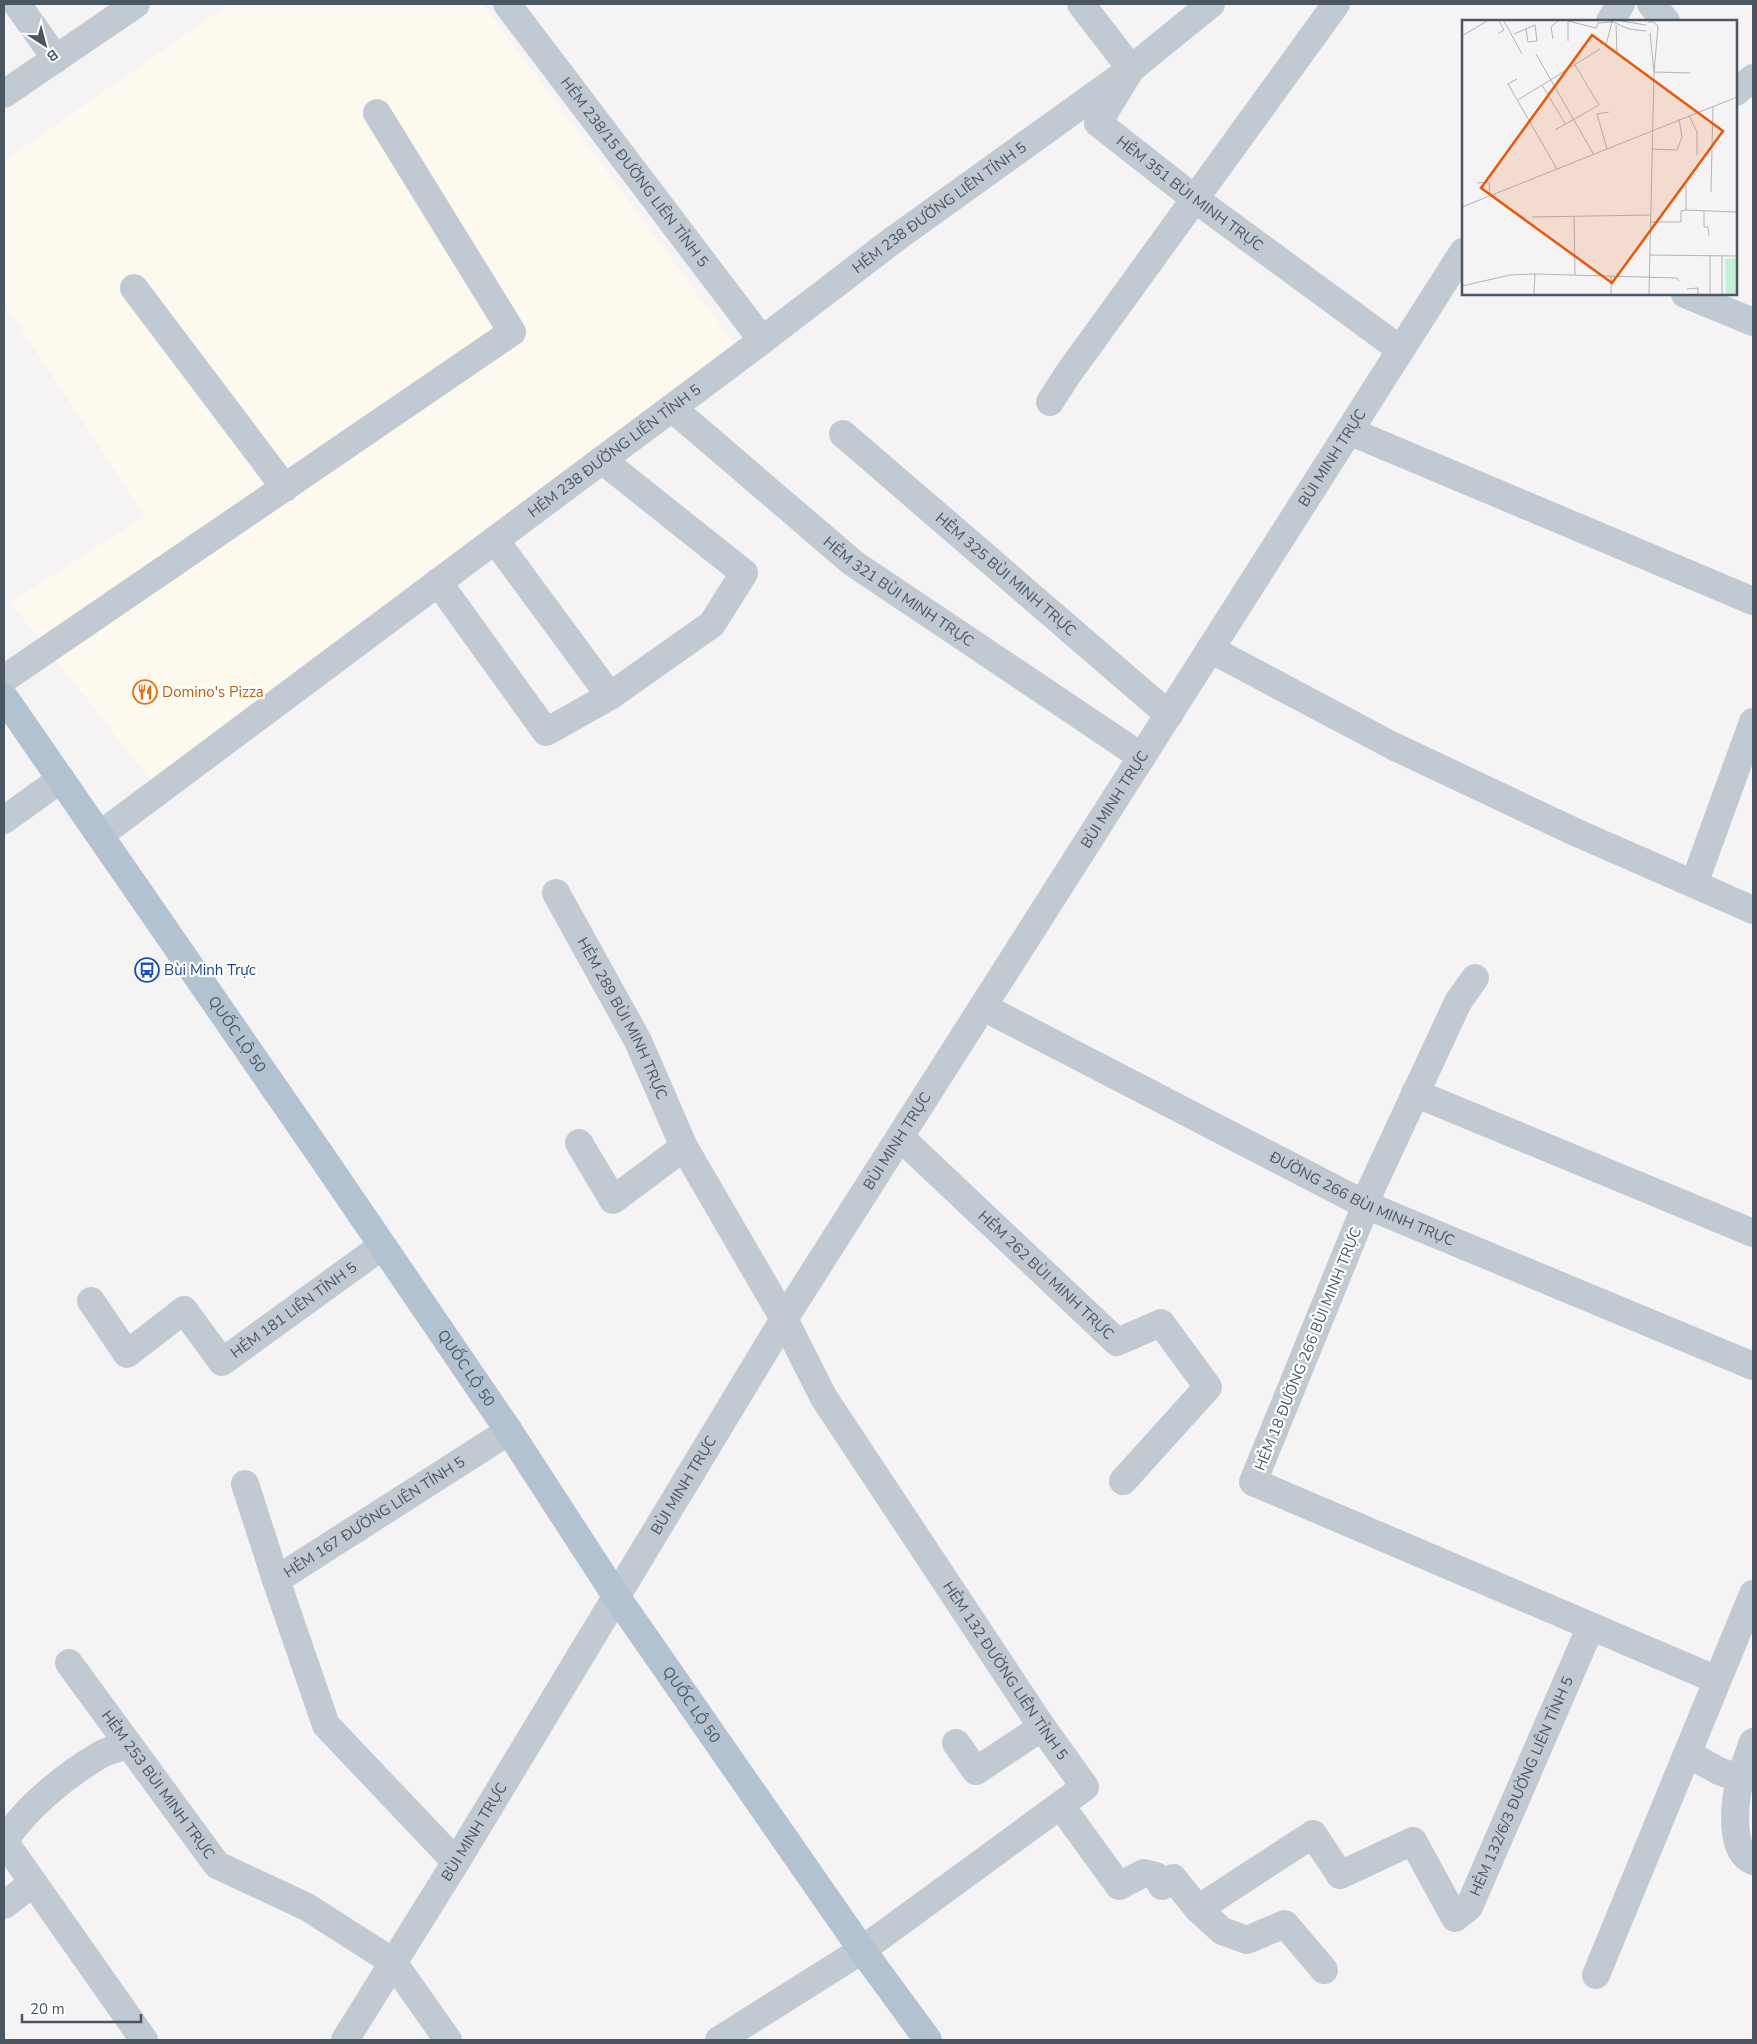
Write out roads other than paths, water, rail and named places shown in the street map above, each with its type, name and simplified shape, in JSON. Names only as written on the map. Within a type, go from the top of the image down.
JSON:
[{"type":"main road","name":"QUỐC LỘ 50","points":[[4,697],[509,1431],[616,1596],[862,1950],[928,2040]]},
{"type":"street","points":[[17,4],[56,59]]},
{"type":"street","points":[[4,94],[136,4]]},
{"type":"street","name":"HẺM 238/15 ĐƯỜNG LIÊN TỈNH 5","points":[[507,4],[762,340]]},
{"type":"street","points":[[1081,4],[1131,69]]},
{"type":"street","name":"HẺM 238 ĐƯỜNG LIÊN TỈNH 5","points":[[100,835],[672,408],[896,238],[1131,69],[1211,4]]},
{"type":"street","points":[[1050,402],[1068,374],[1336,4]]},
{"type":"street","points":[[1611,20],[1621,4]]},
{"type":"street","points":[[1651,4],[1665,20]]},
{"type":"street","name":"HẺM 351 BÙI MINH TRỰC","points":[[1131,69],[1098,123],[1195,198],[1401,350]]},
{"type":"street","points":[[1737,91],[1753,78]]},
{"type":"street","points":[[4,679],[512,332],[377,113]]},
{"type":"street","name":"BÙI MINH TRỰC","points":[[345,2040],[456,1862],[784,1319],[1462,254]]},
{"type":"street","points":[[134,288],[285,488]]},
{"type":"street","points":[[1686,295],[1753,322]]},
{"type":"street","name":"HẺM 321 BÙI MINH TRỰC","points":[[672,408],[854,563],[1142,756]]},
{"type":"street","points":[[1349,431],[1753,602]]},
{"type":"street","name":"HẺM 325 BÙI MINH TRỰC","points":[[843,434],[1169,715]]},
{"type":"street","points":[[438,582],[546,732],[610,696],[712,624],[744,573],[602,460]]},
{"type":"street","points":[[495,540],[610,696]]},
{"type":"street","points":[[1210,649],[1393,746],[1575,832],[1753,910]]},
{"type":"street","points":[[1694,884],[1753,722]]},
{"type":"street","points":[[4,820],[61,779]]},
{"type":"street","name":"HẺM 289 BÙI MINH TRỰC","points":[[556,893],[638,1041],[684,1147],[784,1319]]},
{"type":"street","name":"HẺM 18 ĐƯỜNG 266 BÙI MINH TRỰC","points":[[1475,978],[1458,1002],[1371,1188],[1366,1205],[1254,1482],[1718,1680]]},
{"type":"street","name":"ĐƯỜNG 266 BÙI MINH TRỰC","points":[[983,1007],[1366,1205],[1753,1366]]},
{"type":"street","points":[[1415,1093],[1753,1233]]},
{"type":"street","name":"HẺM 262 BÙI MINH TRỰC","points":[[900,1137],[1117,1342],[1162,1322],[1208,1387],[1123,1481]]},
{"type":"street","points":[[579,1143],[613,1200],[684,1147]]},
{"type":"street","name":"HẺM 181 LIÊN TỈNH 5","points":[[91,1301],[127,1354],[184,1310],[222,1362],[382,1246]]},
{"type":"street","name":"HẺM 132 ĐƯỜNG LIÊN TỈNH 5","points":[[719,2040],[862,1950],[1085,1787],[1042,1727],[824,1398],[784,1319]]},
{"type":"street","name":"HẺM 167 ĐƯỜNG LIÊN TỈNH 5","points":[[456,1862],[326,1725],[276,1580],[509,1431]]},
{"type":"street","points":[[245,1484],[276,1580]]},
{"type":"street","points":[[1596,1974],[1753,1594]]},
{"type":"street","name":"HẺM 132/6/3 ĐƯỜNG LIÊN TỈNH 5","points":[[1198,1909],[1312,1834],[1340,1875],[1413,1842],[1455,1918],[1469,1907],[1591,1626]]},
{"type":"street","name":"HẺM 253 BÙI MINH TRỰC","points":[[69,1663],[217,1865],[307,1907],[393,1962]]},
{"type":"street","points":[[956,1743],[976,1771],[1042,1727]]},
{"type":"street","points":[[1753,1742],[1740,1779],[1734,1818],[1741,1849],[1753,1861]]},
{"type":"street","points":[[129,1745],[101,1755],[69,1777],[28,1810],[4,1841],[144,2040]]},
{"type":"street","points":[[1688,1754],[1719,1771],[1740,1779]]},
{"type":"street","points":[[1061,1806],[1120,1886],[1144,1873],[1156,1876],[1162,1886],[1173,1878],[1198,1909],[1222,1932],[1247,1940],[1285,1924],[1324,1970]]},
{"type":"street","points":[[4,1905],[33,1883]]},
{"type":"street","points":[[393,1962],[448,2040]]},
{"type":"place","name":"Domino's Pizza","points":[[145,692]]},
{"type":"place","name":"Bùi Minh Trực","points":[[147,970]]}]
